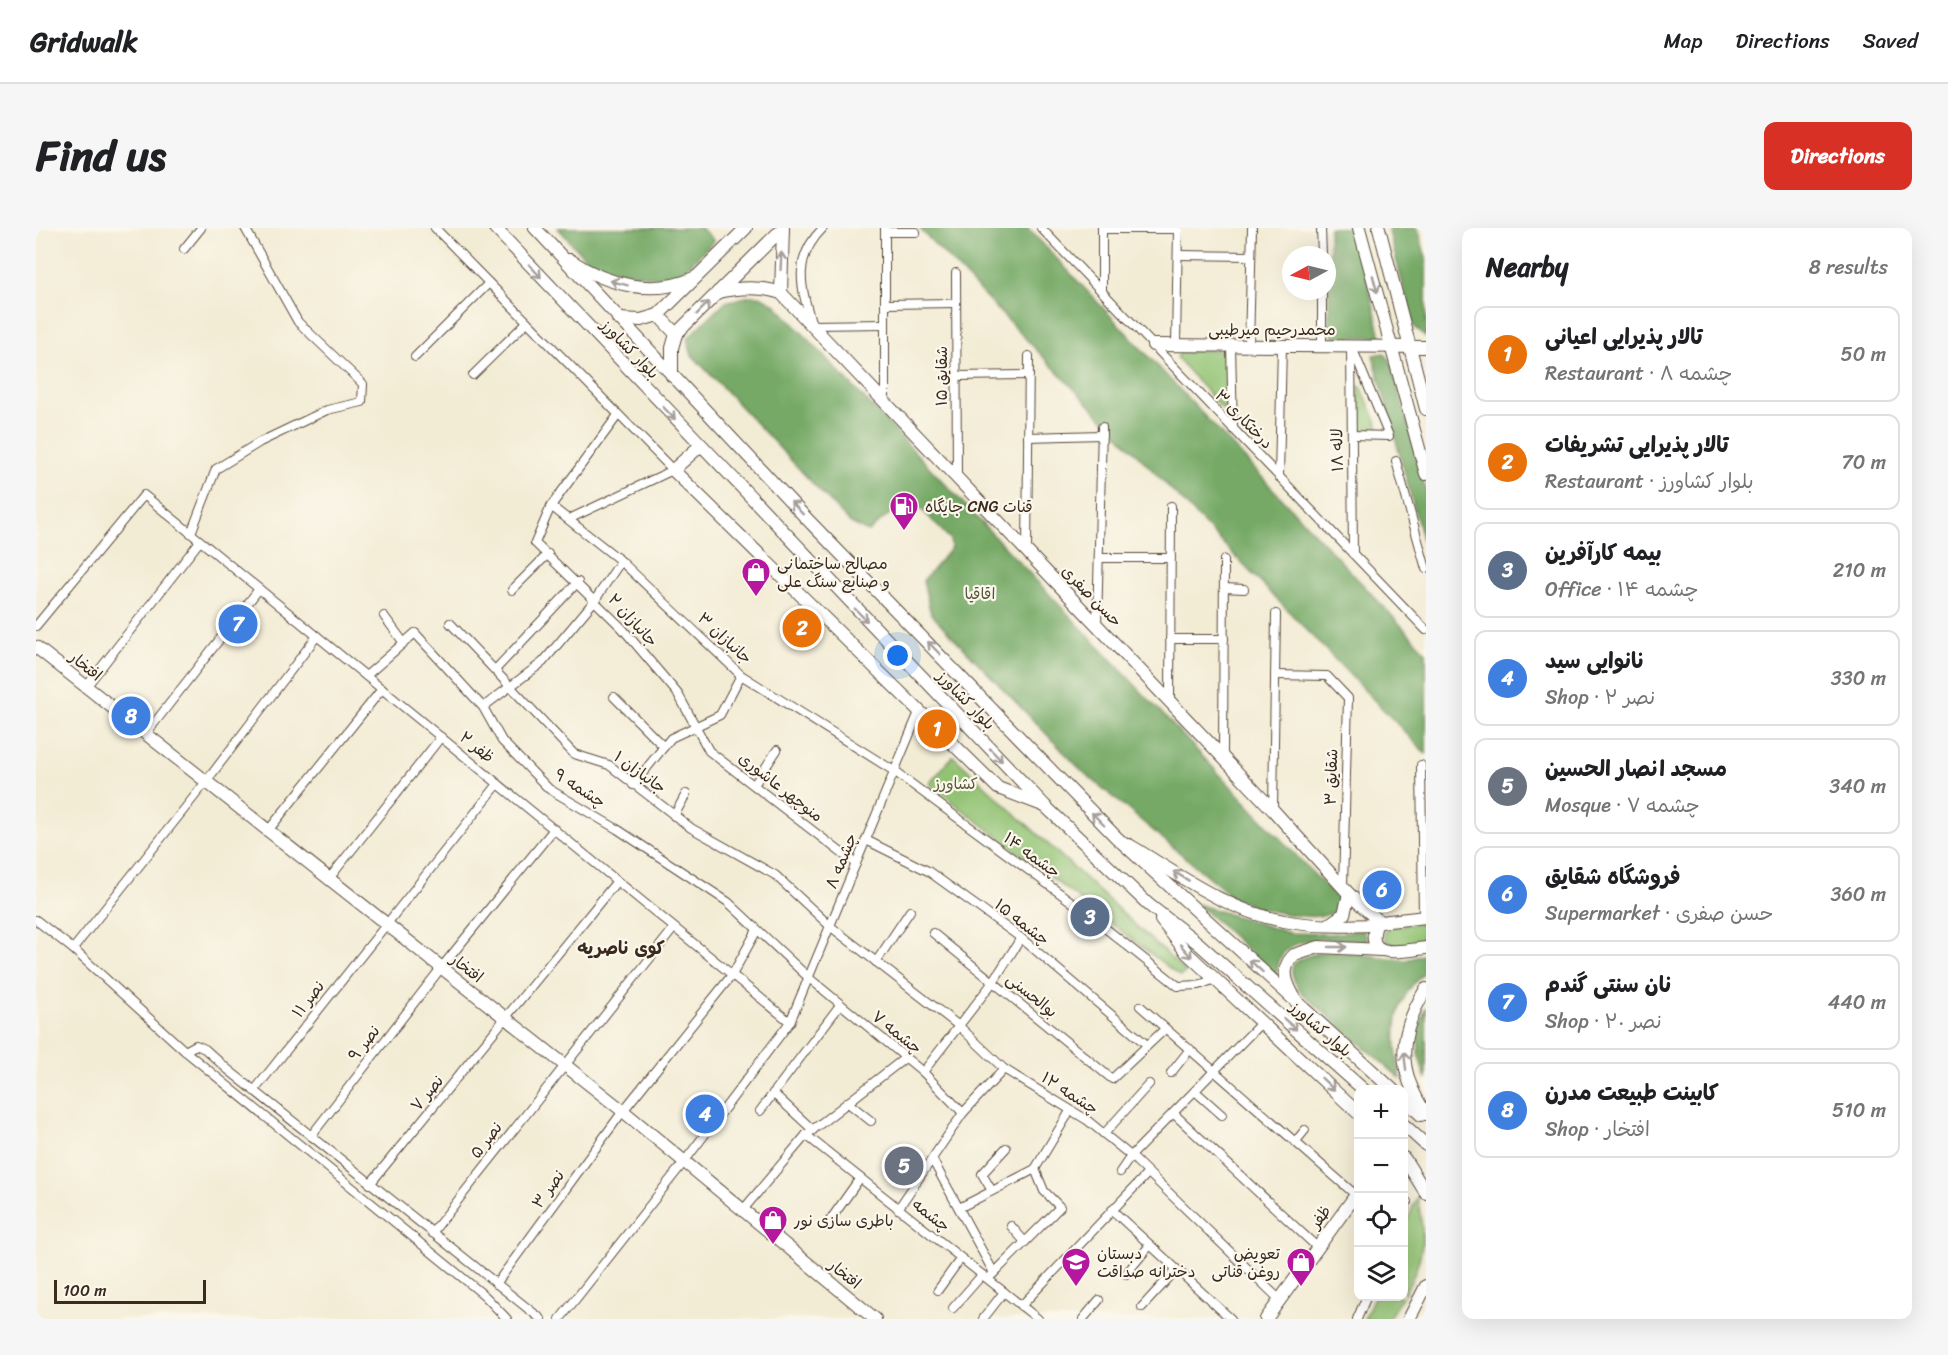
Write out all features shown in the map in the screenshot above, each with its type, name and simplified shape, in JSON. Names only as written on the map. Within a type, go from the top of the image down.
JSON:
[{"type":"main road","name":"بلوار کشاورز","points":[[495,228],[1045,806],[1149,905],[1198,943],[1359,1085]]},
{"type":"main road","name":"بلوار کشاورز","points":[[535,228],[672,376],[1116,837],[1389,1085]]},
{"type":"main road","points":[[618,319],[641,320],[658,315],[746,228]]},
{"type":"main road","points":[[718,292],[768,288],[780,293],[783,228]]},
{"type":"main road","points":[[672,376],[672,348],[676,334],[783,228]]},
{"type":"main road","points":[[1359,228],[1426,474]]},
{"type":"main road","points":[[1379,228],[1426,409]]},
{"type":"main road","points":[[555,249],[593,274],[625,285],[661,288],[675,286],[696,277]]},
{"type":"main road","name":"حسن صفری","points":[[780,293],[1223,757],[1378,924]]},
{"type":"main road","points":[[658,315],[676,334]]},
{"type":"main road","name":"محمدرحیم میرطیبی","points":[[1153,345],[1426,347]]},
{"type":"main road","points":[[700,446],[673,470],[998,788],[1045,806]]},
{"type":"main road","name":"افتخار","points":[[36,647],[205,783],[623,1111],[875,1319]]},
{"type":"main road","points":[[1116,837],[1214,895],[1242,909],[1284,921],[1328,925],[1378,924],[1425,916]]},
{"type":"main road","points":[[1328,925],[1344,914],[1346,891]]},
{"type":"main road","points":[[1149,905],[1187,953],[1354,1108]]},
{"type":"main road","points":[[1378,924],[1374,941],[1382,950]]},
{"type":"main road","points":[[1298,1004],[1289,989],[1285,971],[1294,955],[1318,947],[1382,950],[1426,948]]},
{"type":"main road","points":[[1426,989],[1414,1008],[1403,1045],[1412,1094],[1426,1114]]},
{"type":"main road","points":[[1408,1103],[1426,1120]]},
{"type":"main road","points":[[1408,1129],[1426,1145]]},
{"type":"main road","points":[[1408,1164],[1426,1193]]},
{"type":"main road","name":"ظفر","points":[[1266,1319],[1354,1200]]},
{"type":"main road","points":[[1409,1319],[1426,1286]]},
{"type":"street","points":[[184,249],[201,228]]},
{"type":"street","points":[[191,533],[216,470],[260,442],[327,410],[362,402],[363,384],[298,322],[245,228]]},
{"type":"street","points":[[435,228],[673,470],[569,519]]},
{"type":"street","points":[[824,228],[812,240],[802,262],[802,289],[812,325],[885,324]]},
{"type":"street","name":"درختکاری ۳","points":[[1041,228],[1426,630]]},
{"type":"street","points":[[1249,346],[1252,228]]},
{"type":"street","points":[[1322,228],[1322,246]]},
{"type":"street","points":[[1101,291],[1102,229],[1178,229],[1176,345]]},
{"type":"street","points":[[885,402],[885,230],[916,232]]},
{"type":"street","points":[[1178,255],[1251,256]]},
{"type":"street","name":"شقایق ۱۵","points":[[956,273],[957,478]]},
{"type":"street","points":[[415,357],[489,283]]},
{"type":"street","points":[[1322,300],[1322,346]]},
{"type":"street","points":[[885,304],[956,303]]},
{"type":"street","points":[[473,375],[527,322]]},
{"type":"street","points":[[1231,346],[1233,429]]},
{"type":"street","points":[[1279,477],[1282,346]]},
{"type":"street","points":[[1351,346],[1389,436],[1352,435]]},
{"type":"street","name":"لاله ۱۸","points":[[1351,346],[1353,554]]},
{"type":"street","points":[[1027,552],[1029,356]]},
{"type":"street","points":[[957,376],[1029,375]]},
{"type":"street","points":[[551,506],[618,415]]},
{"type":"street","points":[[1028,437],[1102,431],[1097,625]]},
{"type":"street","points":[[1396,461],[1426,570]]},
{"type":"street","name":"ظفر ۲","points":[[36,626],[144,495],[790,1022]]},
{"type":"street","name":"جانبازان ۳","points":[[551,506],[621,561],[741,675],[894,771]]},
{"type":"street","name":"جانبازان ۲","points":[[551,506],[535,543],[578,582],[678,694],[696,726]]},
{"type":"street","points":[[1170,702],[1171,506]]},
{"type":"street","points":[[86,687],[200,541]]},
{"type":"street","points":[[512,590],[548,554]]},
{"type":"street","points":[[1099,558],[1171,558]]},
{"type":"street","points":[[1223,757],[1224,560]]},
{"type":"street","points":[[483,707],[543,662],[595,600],[621,561]]},
{"type":"street","points":[[495,670],[578,582]]},
{"type":"street","points":[[1224,588],[1244,589]]},
{"type":"street","points":[[145,735],[259,589]]},
{"type":"street","points":[[1273,810],[1276,614]]},
{"type":"street","points":[[366,676],[404,643],[384,616]]},
{"type":"street","name":"جانبازان ۱","points":[[450,623],[574,754],[609,765],[691,828],[775,875],[830,926]]},
{"type":"street","name":"چشمه ۹","points":[[404,643],[415,633],[483,707],[502,741],[549,789],[617,829],[728,902],[809,978]]},
{"type":"street","points":[[73,949],[205,783],[317,636]]},
{"type":"street","points":[[1170,639],[1224,639]]},
{"type":"street","points":[[633,785],[671,738],[720,715],[741,675]]},
{"type":"street","name":"شقایق ۳","points":[[1275,675],[1327,675],[1348,698],[1346,891]]},
{"type":"street","points":[[267,832],[382,689]]},
{"type":"street","points":[[614,697],[664,747]]},
{"type":"street","name":"چشمه ۸","points":[[560,1319],[684,1162],[790,1022],[919,712]]},
{"type":"street","name":"منوچهر عاشوری","points":[[696,726],[709,751],[856,864]]},
{"type":"street","points":[[328,880],[441,737]]},
{"type":"street","points":[[754,785],[777,750]]},
{"type":"street","points":[[1421,765],[1425,916]]},
{"type":"street","name":"چشمه ۱۴","points":[[894,771],[1080,908],[1178,986],[1199,985],[1215,979]]},
{"type":"street","name":"نصر ۱۱","points":[[254,1091],[498,783]]},
{"type":"street","points":[[674,816],[686,794]]},
{"type":"street","name":"نصر ۹","points":[[311,1136],[441,968],[554,829]]},
{"type":"street","name":"چشمه ۱۵","points":[[866,840],[928,871],[1021,938],[1147,1045]]},
{"type":"street","name":"نصر ۷","points":[[370,1184],[617,881]]},
{"type":"street","points":[[876,962],[910,910]]},
{"type":"street","points":[[36,920],[73,949],[185,1051],[485,1296],[507,1319]]},
{"type":"street","name":"چشمه ۱۲","points":[[830,926],[959,1026],[1004,1069],[1104,1134],[1131,1156],[1280,1300]]},
{"type":"street","name":"نصر ۵","points":[[432,1233],[674,928]]},
{"type":"street","name":"نصر ۳","points":[[496,1284],[623,1111],[732,975],[757,930]]},
{"type":"street","name":"بوالحسنی","points":[[933,933],[1112,1079],[1147,1045]]},
{"type":"street","points":[[923,1072],[993,982],[1021,938]]},
{"type":"street","name":"چشمه ۷","points":[[809,978],[923,1072],[963,1113]]},
{"type":"street","points":[[760,1111],[840,1005]]},
{"type":"street","points":[[1140,1006],[1356,1193]]},
{"type":"street","points":[[1120,1172],[1131,1156],[1262,1022]]},
{"type":"street","points":[[1147,1045],[1165,1029]]},
{"type":"street","points":[[185,1051],[196,1045],[206,1049],[254,1091],[541,1319]]},
{"type":"street","points":[[1172,1073],[1190,1049]]},
{"type":"street","points":[[742,1211],[809,1132],[904,1058]]},
{"type":"street","points":[[898,1209],[963,1113],[1004,1069]]},
{"type":"street","points":[[1104,1134],[1149,1084]]},
{"type":"street","points":[[1195,1090],[1222,1115]]},
{"type":"street","name":"چشمه","points":[[773,1093],[809,1132],[860,1178],[961,1258],[988,1276],[1038,1319]]},
{"type":"street","points":[[847,1102],[871,1121]]},
{"type":"street","points":[[959,1208],[1035,1169],[1070,1111]]},
{"type":"street","points":[[1173,1113],[1318,1248]]},
{"type":"street","points":[[1296,1141],[1305,1130]]},
{"type":"street","points":[[992,1191],[982,1174],[1006,1148]]},
{"type":"street","points":[[932,1158],[959,1208],[988,1276]]},
{"type":"street","points":[[953,1308],[1060,1207],[1044,1191],[1035,1169]]},
{"type":"street","points":[[1021,1306],[1148,1173]]},
{"type":"street","points":[[826,1226],[860,1178]]},
{"type":"street","points":[[1113,1210],[1231,1319]]},
{"type":"street","points":[[1011,1226],[1025,1242]]},
{"type":"street","points":[[1126,1274],[1150,1245]]},
{"type":"street","points":[[938,1290],[961,1258]]},
{"type":"street","points":[[1142,1307],[1176,1270]]},
{"type":"street","points":[[983,1319],[1004,1292]]},
{"type":"street","points":[[1083,1319],[1099,1300]]},
{"type":"street","points":[[1357,1319],[1365,1301]]},
{"type":"green space","points":[[558,228],[701,228],[714,241],[677,277],[662,279],[591,265]]},
{"type":"green space","points":[[919,228],[1028,228],[1426,652],[1426,754]]},
{"type":"green space","points":[[1329,228],[1355,228],[1381,337],[1334,337],[1329,327],[1329,300],[1336,300],[1336,246],[1329,246]]},
{"type":"green space","points":[[1388,228],[1418,228],[1426,259],[1426,337],[1414,327]]},
{"type":"green space","name":"اقاقیا","points":[[760,296],[775,304],[1344,906],[1321,916],[1306,916],[1275,912],[1235,899],[1082,771],[931,614],[923,581],[951,548],[950,539],[910,497],[868,532],[849,522],[692,355],[687,339],[725,302]]},
{"type":"green space","points":[[1226,350],[1226,413],[1177,358],[1180,351]]},
{"type":"green space","points":[[1384,353],[1391,361],[1426,490],[1426,553],[1373,355]]},
{"type":"green space","points":[[1358,386],[1361,386],[1380,430],[1358,429]]},
{"type":"green space","name":"کشاورز","points":[[953,756],[1186,972],[1180,976],[929,784]]},
{"type":"green space","points":[[1197,904],[1289,933],[1330,934],[1363,930],[1368,942],[1325,939],[1296,944],[1285,951],[1279,962],[1278,977]]},
{"type":"green space","points":[[1418,923],[1424,927],[1426,933],[1419,942],[1393,945],[1386,941],[1384,932],[1388,927]]},
{"type":"green space","points":[[1333,951],[1406,960],[1426,954],[1426,972],[1414,983],[1406,995],[1397,1021],[1395,1035],[1401,1079],[1302,993],[1295,982],[1292,973],[1297,961],[1304,957]]},
{"type":"green space","points":[[1426,1007],[1426,1079],[1420,1061],[1418,1043],[1422,1016]]},
{"type":"green space","points":[[1417,1197],[1422,1224],[1422,1247],[1408,1287],[1408,1247],[1408,1218]]},
{"type":"green space","points":[[1372,1301],[1399,1301],[1388,1319],[1364,1319]]},
{"type":"place","name":"جایگاه CNG قنات","points":[[904,532]]},
{"type":"place","name":"مصالح ساختمانی و صنایع سنگ علی","points":[[756,598]]},
{"type":"place","name":"نان سنتی گندم","points":[[238,624]]},
{"type":"place","name":"تالار پذیرایی تشریفات","points":[[802,628]]},
{"type":"place","name":"کابینت طبیعت مدرن","points":[[131,716]]},
{"type":"place","name":"تالار پذیرایی اعیانی","points":[[937,729]]},
{"type":"place","name":"فروشگاه شقایق","points":[[1382,890]]},
{"type":"place","name":"بیمه کارآفرین","points":[[1090,917]]},
{"type":"place","name":"نانوایی‌ سید","points":[[705,1114]]},
{"type":"place","name":"مسجد انصار الحسین","points":[[904,1166]]},
{"type":"place","name":"باطری سازی نور","points":[[773,1246]]},
{"type":"place","name":"دبستان دخترانه صداقت","points":[[1076,1288]]},
{"type":"place","name":"تعویض روغن قناتی","points":[[1301,1288]]},
{"type":"district","name":"کوی ناصریه","points":[[621,948]]}]
